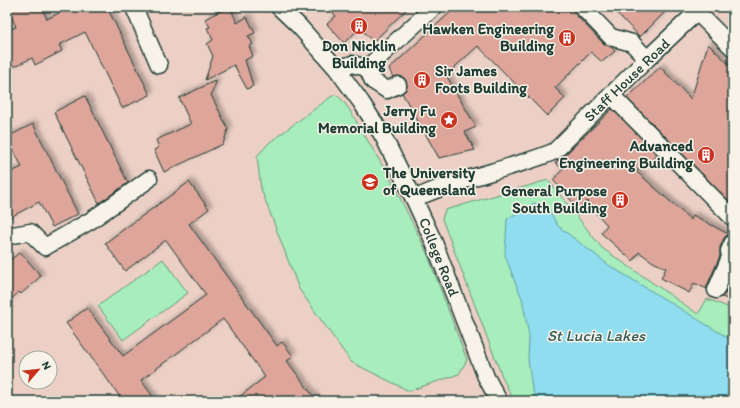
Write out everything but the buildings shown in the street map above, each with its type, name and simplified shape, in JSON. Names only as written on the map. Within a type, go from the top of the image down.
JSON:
[{"type":"street","points":[[135,7],[159,65]]},
{"type":"street","name":"College Road","points":[[278,7],[299,26],[337,69],[362,102],[383,136],[433,240],[486,377],[499,401]]},
{"type":"street","points":[[362,102],[370,74],[434,7]]},
{"type":"street","points":[[582,7],[611,38],[632,43],[647,59]]},
{"type":"street","points":[[699,10],[733,48]]},
{"type":"street","name":"Staff House Road","points":[[414,199],[486,173],[542,157],[555,151],[647,59],[699,10]]},
{"type":"street","points":[[337,69],[352,64],[370,74],[387,90],[398,85]]},
{"type":"street","points":[[612,94],[618,102],[733,218]]},
{"type":"street","points":[[7,236],[30,232],[45,247],[90,221],[149,179]]},
{"type":"street","points":[[716,290],[730,257],[729,251],[733,242]]},
{"type":"shaded area","name":"The University of Queensland","points":[[7,7],[733,7],[733,401],[7,401]]},
{"type":"green space","points":[[337,95],[349,109],[391,180],[419,236],[427,253],[467,360],[459,374],[409,391],[351,362],[299,289],[261,189],[257,156],[270,142],[332,96]]},
{"type":"green space","name":"St Lucia Lakes","points":[[548,180],[602,248],[698,314],[707,299],[733,309],[733,401],[514,401],[503,379],[442,219],[445,210]]},
{"type":"green space","points":[[163,259],[188,293],[123,340],[98,306]]},
{"type":"water","name":"St Lucia Lakes","points":[[534,203],[546,205],[558,226],[610,266],[733,340],[733,401],[537,401],[532,388],[528,360],[529,336],[522,298],[505,255],[507,219]]},
{"type":"place","name":"Don Nicklin Building","points":[[359,26]]},
{"type":"place","name":"Hawken Engineering Building","points":[[567,38]]},
{"type":"place","name":"Sir James Foots Building","points":[[422,80]]},
{"type":"place","name":"Jerry Fu Memorial Building","points":[[449,120]]},
{"type":"place","name":"Advanced Engineering Building","points":[[706,155]]},
{"type":"place","name":"The University of Queensland","points":[[370,182]]},
{"type":"place","name":"General Purpose South Building","points":[[620,200]]}]
